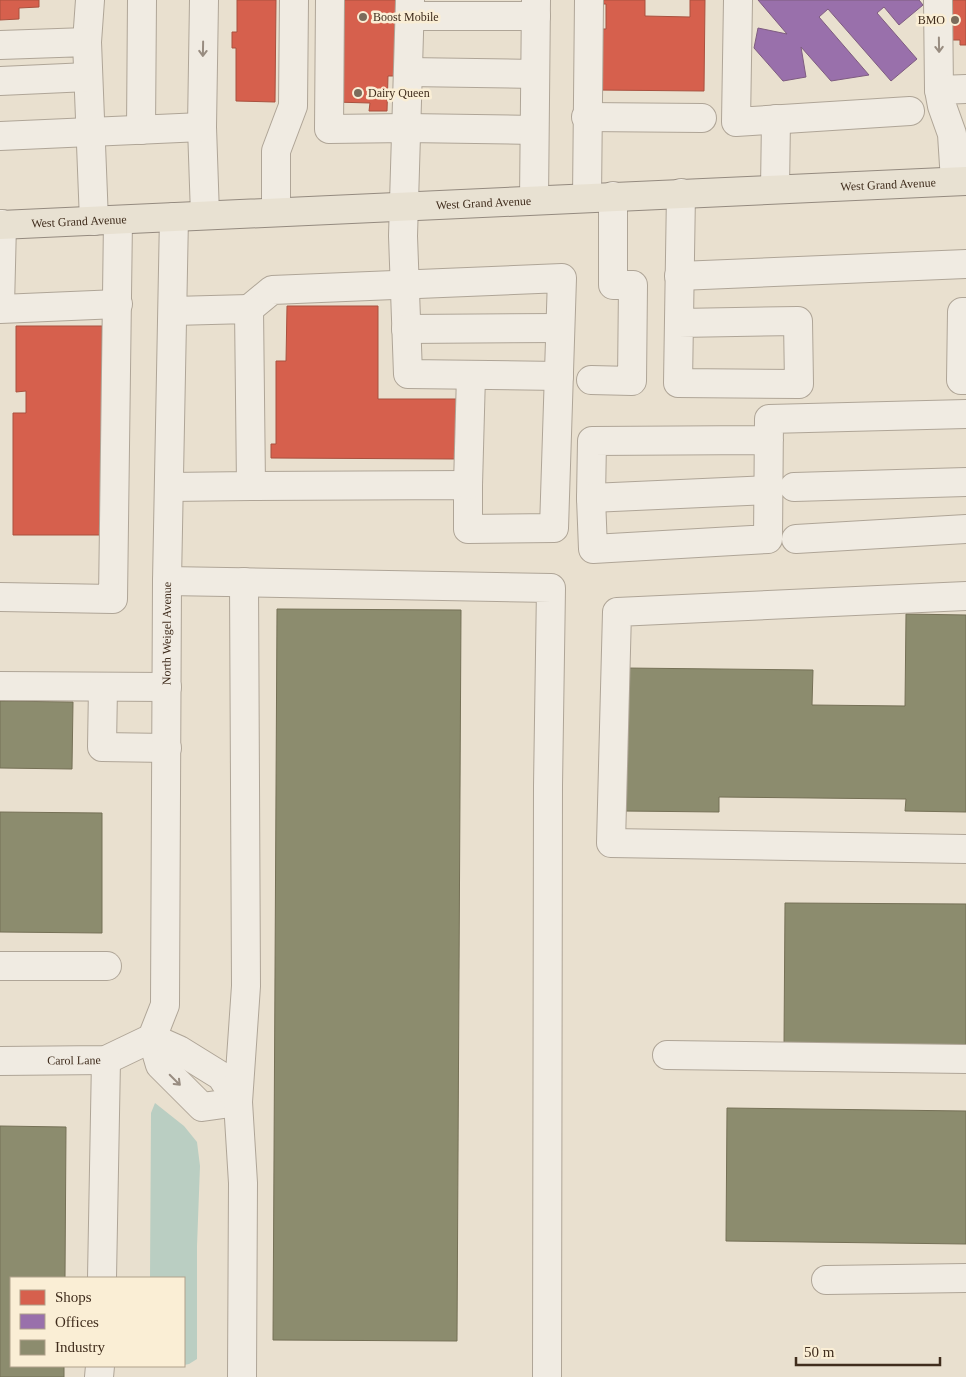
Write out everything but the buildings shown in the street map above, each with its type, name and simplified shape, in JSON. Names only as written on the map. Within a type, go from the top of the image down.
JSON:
[{"type":"main road","name":"West Grand Avenue","points":[[1,224],[961,181]]},
{"type":"street","points":[[0,597],[113,599],[118,304],[106,220],[90,132],[87,42],[90,0]]},
{"type":"street","points":[[141,130],[142,0]]},
{"type":"street","points":[[204,0],[202,127],[205,216]]},
{"type":"street","points":[[276,212],[276,151],[292,106],[294,0]]},
{"type":"street","points":[[330,0],[329,129],[534,130]]},
{"type":"street","points":[[588,0],[586,116],[613,285],[634,285],[632,381],[591,380]]},
{"type":"street","points":[[738,0],[736,122],[910,111]]},
{"type":"street","points":[[938,0],[939,90],[942,106],[952,134],[961,181]]},
{"type":"street","points":[[534,200],[536,8],[410,8],[403,236],[408,374],[559,376]]},
{"type":"street","points":[[0,45],[87,42]]},
{"type":"street","points":[[408,72],[535,74]]},
{"type":"street","points":[[0,81],[88,77]]},
{"type":"street","points":[[939,90],[966,89]]},
{"type":"street","points":[[586,116],[702,118]]},
{"type":"street","points":[[775,189],[776,119]]},
{"type":"street","points":[[0,136],[202,127]]},
{"type":"street","points":[[678,323],[798,321],[799,384],[678,383],[678,323],[681,193]]},
{"type":"street","name":"North Weigel Avenue","points":[[148,1040],[165,1005],[169,487],[174,217]]},
{"type":"street","points":[[1,224],[0,308],[118,304]]},
{"type":"street","points":[[679,276],[966,264]]},
{"type":"street","points":[[173,311],[249,309],[272,290],[562,278],[554,528],[468,529],[470,375]]},
{"type":"street","points":[[249,309],[251,486]]},
{"type":"street","points":[[966,312],[962,312],[961,380],[966,380]]},
{"type":"street","points":[[406,329],[560,328]]},
{"type":"street","points":[[769,440],[592,442],[591,498],[593,549],[768,539],[781,488],[769,440],[769,419],[966,414]]},
{"type":"street","points":[[591,498],[781,488],[966,482]]},
{"type":"street","points":[[169,487],[468,485]]},
{"type":"street","points":[[796,538],[966,529]]},
{"type":"street","points":[[168,582],[551,588],[548,786],[547,1377]]},
{"type":"street","points":[[242,1377],[244,1183],[238,1102],[246,986],[244,582]]},
{"type":"street","points":[[966,596],[617,612],[611,843],[966,849]]},
{"type":"street","points":[[0,686],[167,687]]},
{"type":"street","points":[[103,687],[102,747],[167,748]]},
{"type":"street","points":[[0,966],[107,966]]},
{"type":"street","points":[[148,1040],[179,1050],[221,1076],[238,1102]]},
{"type":"street","name":"Carol Lane","points":[[0,1060],[106,1060],[148,1040]]},
{"type":"street","points":[[667,1055],[966,1059]]},
{"type":"street","points":[[102,1277],[106,1060]]},
{"type":"street","points":[[826,1280],[966,1278]]},
{"type":"shaded area","points":[[155,1103],[184,1126],[197,1142],[200,1166],[197,1246],[197,1359],[185,1365],[185,1277],[150,1277],[151,1113]]},
{"type":"place","name":"Boost Mobile","points":[[363,17]]},
{"type":"place","name":"BMO","points":[[955,20]]},
{"type":"place","name":"Dairy Queen","points":[[358,93]]}]
